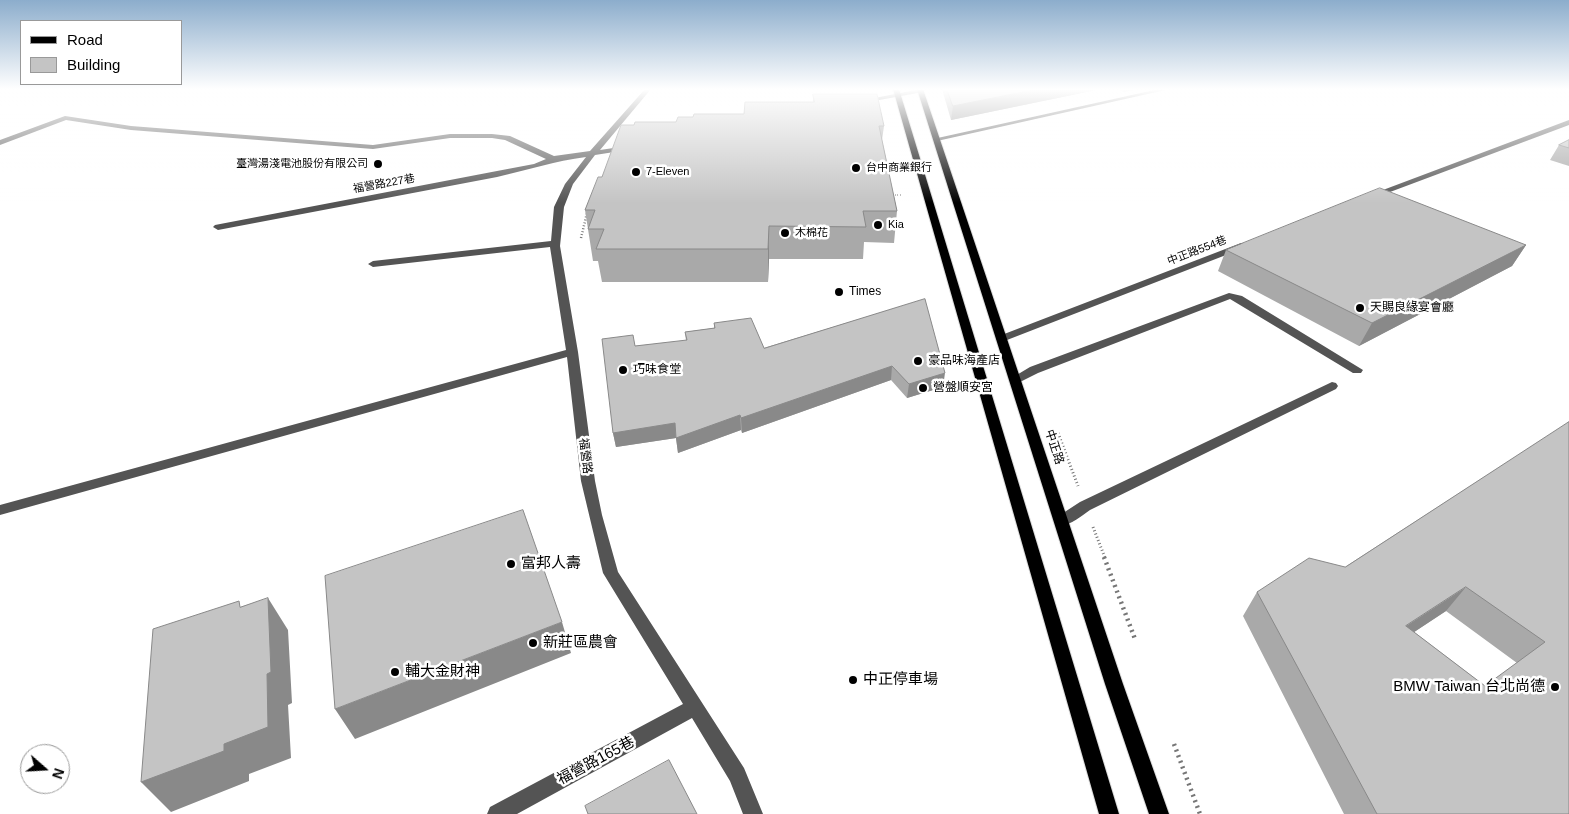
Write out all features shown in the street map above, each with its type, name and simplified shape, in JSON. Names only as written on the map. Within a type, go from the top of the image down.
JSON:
[{"type":"main road","points":[[907,127],[1109,814]]},
{"type":"main road","name":"中正路","points":[[932,127],[1159,814]]},
{"type":"street","points":[[0,142],[41,127]]},
{"type":"street","points":[[124,127],[373,147],[450,136],[492,136],[507,138],[553,160]]},
{"type":"street","name":"福營路","points":[[615,127],[591,155],[563,194],[559,207],[556,243],[588,481],[611,573],[737,775],[753,814]]},
{"type":"street","points":[[936,139],[992,127]]},
{"type":"street","points":[[1365,198],[1556,127]]},
{"type":"street","name":"福營路227巷","points":[[218,227],[497,174],[536,166],[553,160],[639,146]]},
{"type":"street","points":[[373,264],[556,243]]},
{"type":"street","name":"中正路554巷","points":[[1003,338],[1247,244]]},
{"type":"street","points":[[1016,379],[1034,370],[1230,296],[1238,298],[1357,370]]},
{"type":"street","points":[[0,510],[572,352]]},
{"type":"street","points":[[1062,521],[1085,506],[1332,386]]},
{"type":"street","name":"福營路165巷","points":[[497,814],[695,707]]},
{"type":"path","points":[[882,195],[902,195]]},
{"type":"path","points":[[581,238],[588,212]]},
{"type":"path","points":[[1174,744],[1200,814]]},
{"type":"building","points":[[620,127],[879,127],[897,211],[863,211],[866,227],[769,226],[768,249],[596,249],[604,229],[588,229],[595,210],[585,210],[598,177],[602,177]]},
{"type":"building","points":[[1569,140],[1569,148],[1559,145]]},
{"type":"building","name":"天賜良緣宴會廳","points":[[1380,188],[1526,245],[1372,323],[1226,250]]},
{"type":"building","points":[[925,299],[945,373],[909,384],[892,366],[741,418],[740,415],[676,438],[675,423],[613,433],[602,339],[633,335],[635,346],[687,340],[685,332],[715,328],[714,323],[751,318],[764,348]]},
{"type":"building","points":[[1569,422],[1569,814],[1377,814],[1257,592],[1309,558],[1345,567]],"holes":[[[1466,587],[1545,642],[1485,686],[1406,626]]]},
{"type":"building","points":[[523,510],[562,622],[335,709],[325,576]]},
{"type":"building","points":[[268,598],[271,672],[267,674],[268,727],[224,744],[224,751],[141,782],[153,629],[239,601],[240,607]]},
{"type":"building","points":[[669,760],[697,814],[588,814],[585,806]]},
{"type":"place","name":"臺灣湯淺電池股份有限公司","points":[[378,164]]},
{"type":"place","name":"台中商業銀行","points":[[856,168]]},
{"type":"place","name":"7-Eleven","points":[[636,172]]},
{"type":"place","name":"Kia","points":[[878,225]]},
{"type":"place","name":"木棉花","points":[[785,233]]},
{"type":"place","name":"Times","points":[[839,292]]},
{"type":"place","name":"天賜良緣宴會廳","points":[[1360,308]]},
{"type":"place","name":"豪品味海產店","points":[[918,361]]},
{"type":"place","name":"巧味食堂","points":[[623,370]]},
{"type":"place","name":"營盤順安宮","points":[[923,388]]},
{"type":"place","name":"富邦人壽","points":[[511,564]]},
{"type":"place","name":"新莊區農會","points":[[533,643]]},
{"type":"place","name":"輔大金財神","points":[[395,672]]},
{"type":"place","name":"中正停車場","points":[[853,680]]},
{"type":"place","name":"BMW Taiwan 台北尚德","points":[[1555,687]]}]
